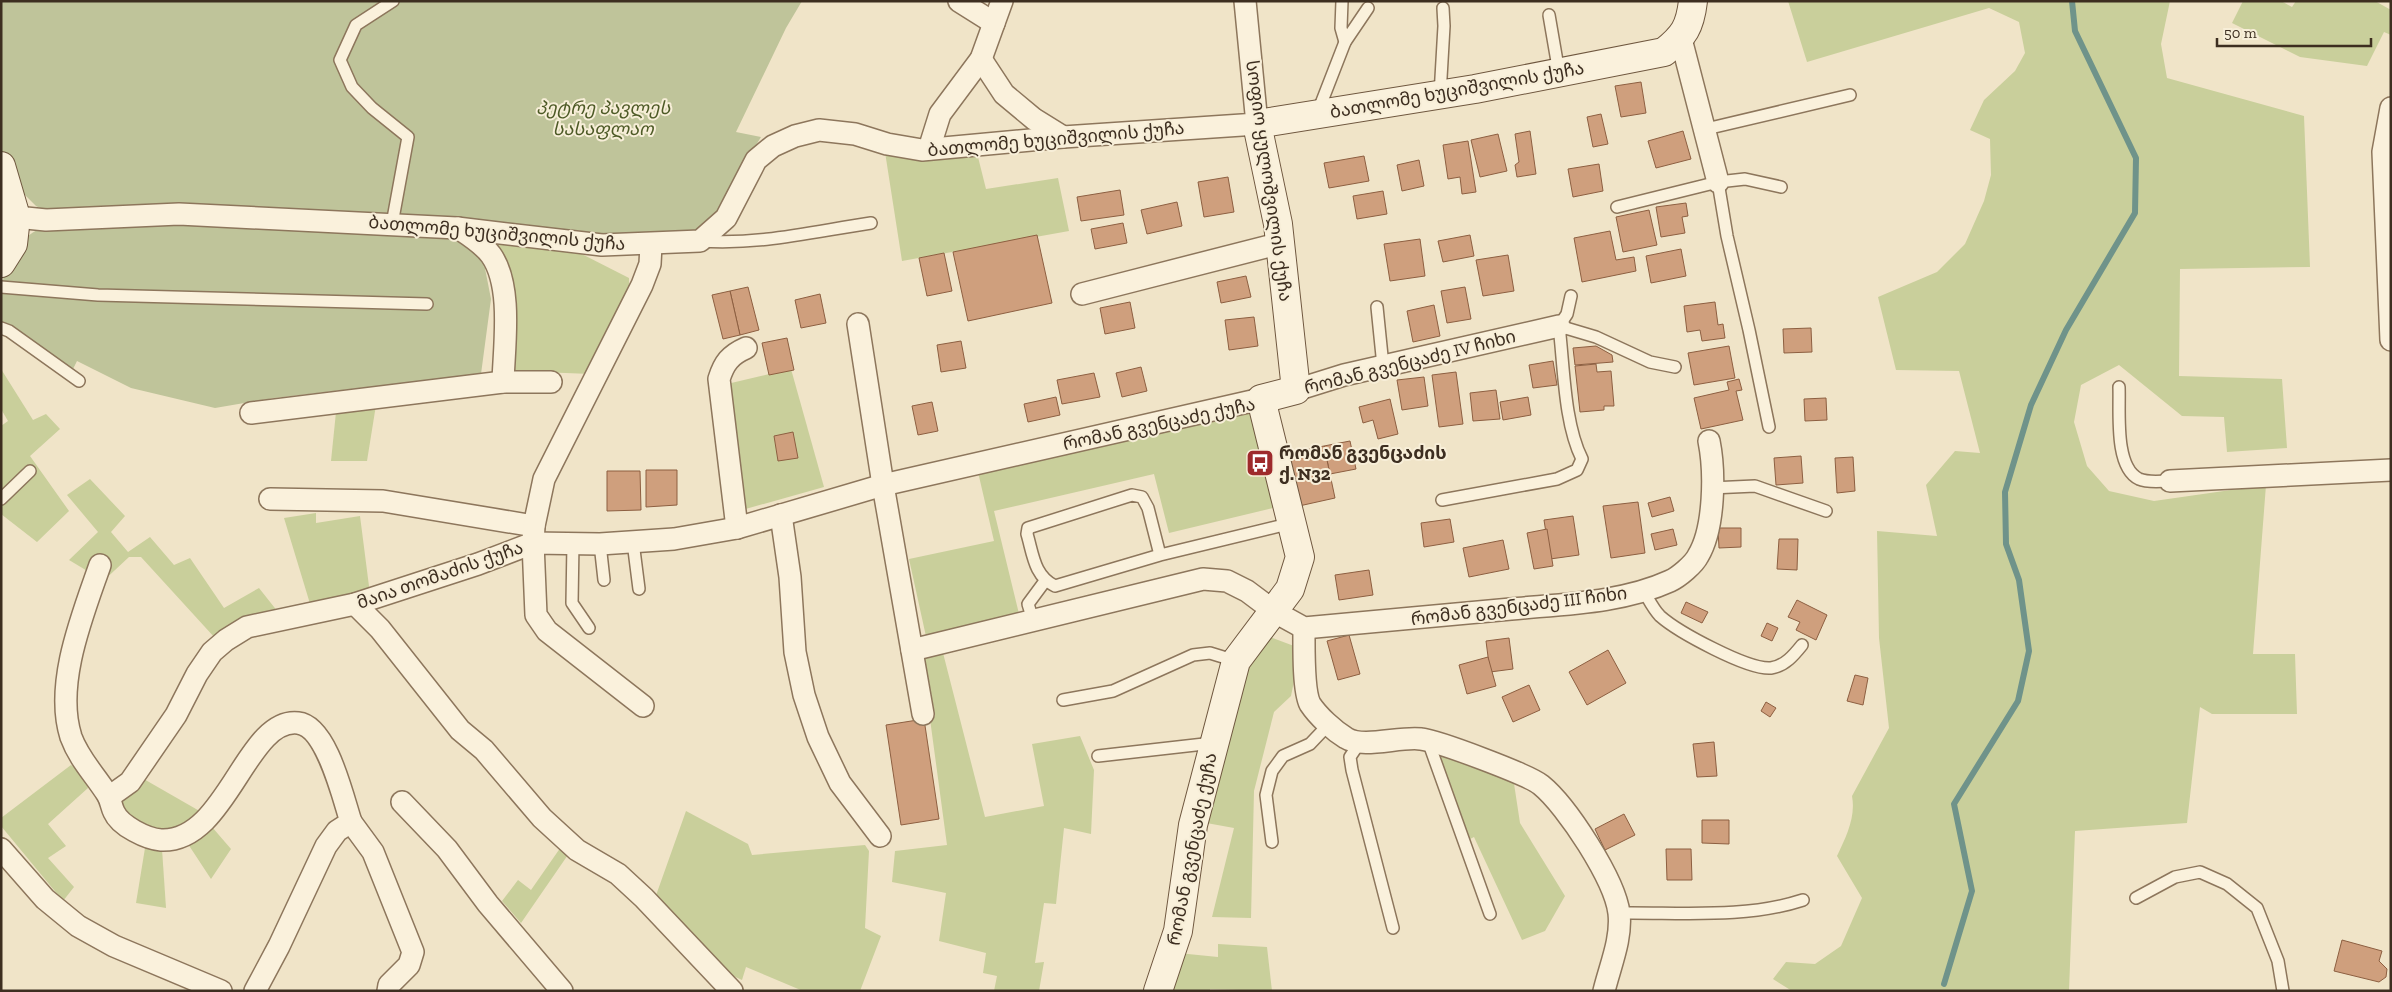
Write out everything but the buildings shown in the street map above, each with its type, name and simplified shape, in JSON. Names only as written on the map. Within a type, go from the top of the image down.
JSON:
[{"type":"street","points":[[959,1],[994,23]]},
{"type":"street","points":[[929,149],[940,114],[980,59],[1002,1]]},
{"type":"street","name":"სოფიო ყულოშვილის ქუჩა","points":[[1244,1],[1257,124],[1281,243],[1296,390]]},
{"type":"street","points":[[1693,1],[1690,20],[1681,39],[1706,129],[1718,182]]},
{"type":"street","name":"ბათლომე ხუციშვილის ქუჩა","points":[[16,217],[46,220],[179,214],[457,228],[602,245],[651,245],[700,241],[726,218],[756,160],[773,146],[795,136],[819,130],[855,134],[887,144],[929,149],[1063,136],[1257,124],[1440,95],[1664,52],[1681,39]]},
{"type":"street","points":[[980,59],[1004,94],[1034,119],[1063,136]]},
{"type":"street","points":[[2391,108],[2387,152],[2391,340]]},
{"type":"street","points":[[1,166],[16,217],[13,244],[1,263]]},
{"type":"street","points":[[457,228],[474,238],[492,256],[502,280],[505,312],[503,382]]},
{"type":"street","points":[[1082,294],[1281,243]]},
{"type":"street","name":"მაია თომაძის ქუჩა","points":[[109,797],[130,782],[176,715],[197,674],[212,652],[226,640],[247,627],[355,604],[478,564],[533,535],[544,478],[642,285],[650,264],[651,245]]},
{"type":"street","points":[[858,324],[883,486],[924,714]]},
{"type":"street","name":"რომან გვენცაძე IV ჩიხი","points":[[1262,399],[1344,375],[1559,326]]},
{"type":"street","points":[[737,528],[719,379],[722,366],[732,354],[746,348]]},
{"type":"street","points":[[251,413],[503,382],[551,382]]},
{"type":"street","name":"რომან გვენცაძე ქუჩა","points":[[533,535],[573,544],[674,540],[737,528],[883,486],[1262,399],[1300,557],[1290,589],[1275,612],[1236,662],[1213,743],[1193,825],[1178,931],[1158,991]]},
{"type":"street","name":"რომან გვენცაძე III ჩიხი","points":[[1304,628],[1576,603],[1643,590],[1672,580],[1698,557],[1705,539],[1713,463],[1709,441]]},
{"type":"street","points":[[2170,481],[2391,470]]},
{"type":"street","points":[[270,499],[383,501],[533,535],[536,615],[546,631],[643,706]]},
{"type":"street","points":[[781,515],[790,577],[795,652],[804,695],[818,737],[840,783],[880,836]]},
{"type":"street","points":[[100,565],[80,622],[67,686],[67,712],[71,736],[78,753],[109,797],[114,814],[128,826],[144,835],[160,840],[186,835],[200,826],[214,810],[267,734],[284,724],[298,723],[309,727],[330,758],[351,822],[373,852],[413,952],[409,965],[389,985],[388,991]]},
{"type":"street","points":[[912,650],[1203,580],[1227,581],[1247,591],[1275,612],[1304,628],[1305,674],[1310,703],[1329,724],[1347,739],[1360,742],[1421,739],[1471,755],[1540,784],[1574,820],[1615,896],[1619,913],[1619,932],[1604,991]]},
{"type":"street","points":[[355,604],[390,642],[460,730],[484,750],[542,818],[577,850],[618,874],[637,891],[732,991]]},
{"type":"street","points":[[402,802],[447,849],[488,904],[562,991]]},
{"type":"street","points":[[255,991],[279,946],[326,846],[337,831],[351,822]]},
{"type":"street","points":[[1,849],[45,899],[78,926],[114,946],[167,970],[212,985],[221,991]]},
{"type":"lane","points":[[392,224],[408,137],[372,108],[352,87],[340,60],[356,25],[393,1]]},
{"type":"lane","points":[[1342,1],[1341,28],[1345,42]]},
{"type":"lane","points":[[1317,114],[1345,42],[1368,8]]},
{"type":"lane","points":[[1440,95],[1443,8]]},
{"type":"lane","points":[[1550,15],[1559,73]]},
{"type":"lane","points":[[1706,129],[1850,95]]},
{"type":"lane","points":[[1617,207],[1718,182],[1745,179],[1781,187]]},
{"type":"lane","points":[[1718,182],[1727,236],[1769,427]]},
{"type":"lane","points":[[700,241],[737,243],[770,240],[871,223]]},
{"type":"lane","points":[[1,287],[98,295],[427,304]]},
{"type":"lane","points":[[1442,500],[1557,479],[1577,470],[1582,460],[1570,421],[1559,326],[1567,314],[1571,296]]},
{"type":"lane","points":[[1377,308],[1382,366]]},
{"type":"lane","points":[[1559,326],[1596,337],[1650,362],[1675,367]]},
{"type":"lane","points":[[1,328],[9,331],[79,381]]},
{"type":"lane","points":[[2119,387],[2122,459],[2130,473],[2138,478],[2148,481],[2170,481]]},
{"type":"lane","points":[[1,499],[30,471]]},
{"type":"lane","points":[[1711,488],[1755,486],[1826,511]]},
{"type":"lane","points":[[1160,555],[1148,508],[1142,497],[1132,495],[1028,528],[1027,534],[1039,574],[1044,581],[1055,586],[1160,555],[1292,523]]},
{"type":"lane","points":[[633,542],[639,589]]},
{"type":"lane","points":[[573,544],[572,603],[589,628]]},
{"type":"lane","points":[[600,544],[604,580]]},
{"type":"lane","points":[[1033,620],[1028,604],[1044,581]]},
{"type":"lane","points":[[1643,590],[1659,615],[1687,635],[1752,665],[1772,668],[1788,661],[1802,645]]},
{"type":"lane","points":[[1063,700],[1113,691],[1193,654],[1210,653],[1236,662]]},
{"type":"lane","points":[[1272,842],[1266,795],[1272,771],[1282,756],[1310,744],[1329,724]]},
{"type":"lane","points":[[1428,741],[1490,914]]},
{"type":"lane","points":[[1360,742],[1350,757],[1352,770],[1393,928]]},
{"type":"lane","points":[[1098,756],[1213,743]]},
{"type":"lane","points":[[2136,898],[2174,877],[2200,872],[2227,884],[2257,908],[2278,961],[2283,991]]},
{"type":"lane","points":[[1619,913],[1740,911],[1782,907],[1803,900]]},
{"type":"green space","name":"პეტრე პავლეს სასაფლაო","points":[[1,1],[802,1],[786,28],[736,132],[761,137],[731,186],[716,221],[705,229],[650,237],[44,210],[36,206],[20,190],[6,203],[1,231]]},
{"type":"green space","points":[[1788,1],[2170,1],[2161,44],[2167,78],[2304,116],[2310,267],[2180,269],[2179,376],[2282,379],[2287,448],[2227,452],[2224,417],[2182,416],[2119,365],[2081,385],[2074,422],[2087,466],[2109,491],[2154,501],[2266,485],[2253,654],[2295,654],[2297,714],[2212,714],[2200,707],[2187,823],[2075,831],[2069,991],[1792,991],[1773,979],[1786,962],[1815,964],[1841,946],[1862,898],[1837,856],[1847,834],[1853,812],[1852,796],[1889,728],[1879,638],[1877,531],[1937,536],[1926,485],[1955,451],[1980,453],[1959,371],[1896,370],[1878,297],[1937,272],[1965,244],[1984,201],[1991,175],[1990,139],[1970,130],[1984,100],[2015,71],[2025,53],[2019,22],[1989,8],[1807,62]]},
{"type":"green space","points":[[2243,1],[2281,1],[2292,7],[2296,1],[2375,1],[2391,10],[2391,35],[2384,32],[2367,66],[2300,57],[2232,23]]},
{"type":"green space","points":[[885,152],[931,160],[977,153],[986,189],[1058,178],[1069,231],[902,261]]},
{"type":"green space","points":[[72,224],[280,227],[457,239],[482,253],[491,299],[481,374],[274,398],[215,408],[131,388],[77,361],[72,371],[1,323],[1,296],[5,270],[16,248],[41,228]]},
{"type":"green space","points":[[494,242],[570,248],[629,278],[629,290],[591,374],[514,371]]},
{"type":"green space","points":[[1,369],[33,420],[46,414],[60,429],[30,456],[69,511],[37,542],[1,514],[1,426],[8,421],[1,409]]},
{"type":"green space","points":[[791,369],[824,487],[742,510],[727,384]]},
{"type":"green space","points":[[376,405],[367,461],[331,461],[336,412]]},
{"type":"green space","points":[[1245,410],[1252,414],[1281,506],[1169,533],[1154,474],[994,511],[1020,618],[927,641],[909,559],[994,541],[978,472]]},
{"type":"green space","points":[[90,479],[125,516],[111,532],[128,552],[150,537],[174,565],[190,558],[224,608],[259,588],[278,612],[215,638],[141,557],[129,557],[100,584],[89,572],[69,560],[98,532],[67,495]]},
{"type":"green space","points":[[316,513],[316,523],[360,516],[370,594],[311,607],[284,518]]},
{"type":"green space","points":[[1270,637],[1294,646],[1297,666],[1291,696],[1274,712],[1254,791],[1251,918],[1212,917],[1234,828],[1201,822],[1246,659]]},
{"type":"green space","points":[[942,649],[985,817],[1044,806],[1032,744],[1080,736],[1094,770],[1091,834],[1064,828],[1056,904],[1044,903],[1035,963],[1044,962],[1039,991],[994,991],[997,976],[983,973],[986,953],[939,941],[946,893],[892,882],[895,851],[947,845],[930,719],[935,715],[924,654]]},
{"type":"green space","points":[[1434,748],[1513,777],[1520,823],[1565,896],[1545,931],[1522,940],[1474,837],[1468,840]]},
{"type":"green space","points":[[71,765],[83,774],[88,788],[48,824],[66,846],[48,858],[74,887],[63,901],[1,826],[1,818]]},
{"type":"green space","points":[[142,778],[203,813],[171,833],[135,820],[121,803],[126,793]]},
{"type":"green space","points":[[686,811],[748,844],[752,855],[865,845],[869,851],[865,928],[881,936],[860,991],[803,991],[746,967],[742,980],[716,968],[654,901]]},
{"type":"green space","points":[[212,827],[231,849],[211,879],[188,844],[205,834]]},
{"type":"green space","points":[[563,844],[572,849],[521,923],[502,901],[518,880],[531,890]]},
{"type":"green space","points":[[145,848],[162,849],[166,908],[136,903]]},
{"type":"green space","points":[[1218,944],[1267,947],[1272,991],[1210,989],[1210,991],[1164,991],[1178,953],[1218,957]]},
{"type":"waterway","points":[[1944,984],[1972,891],[1954,804],[2018,701],[2029,651],[2019,580],[2006,544],[2005,492],[2031,405],[2066,330],[2135,213],[2136,158],[2075,31],[2072,1]]},
{"type":"place","name":"რომან გვენცაძის ქ. N32","points":[[1260,463]]}]
